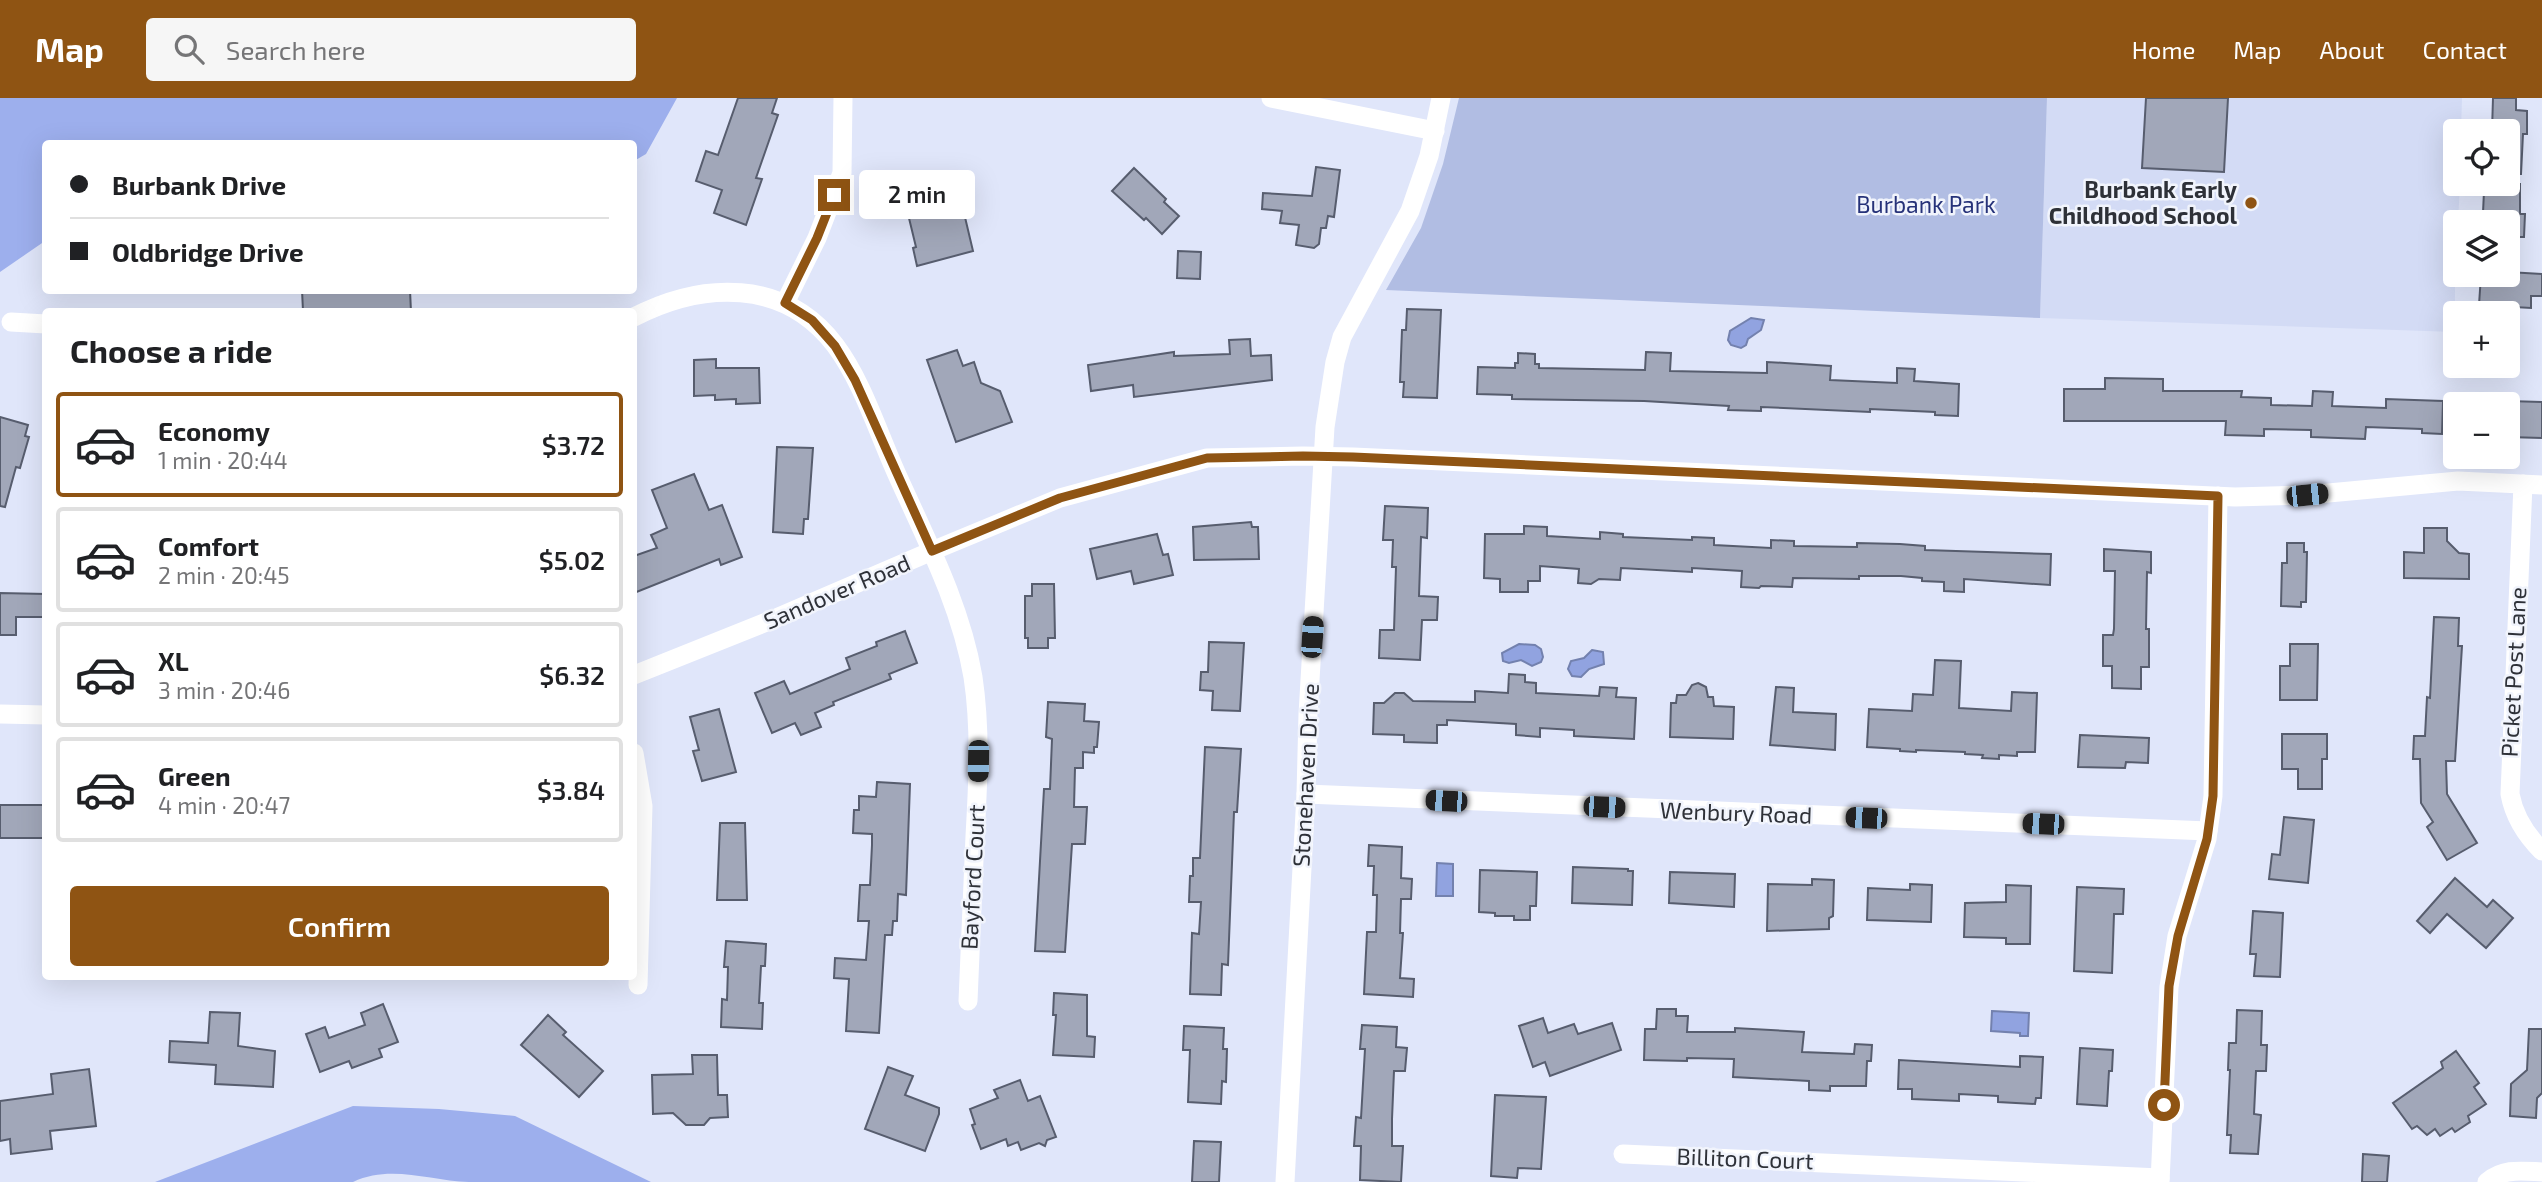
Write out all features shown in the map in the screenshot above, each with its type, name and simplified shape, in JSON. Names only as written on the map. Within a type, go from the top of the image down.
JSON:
[{"type":"street","points":[[637,316],[700,293],[726,290],[785,303],[817,238],[842,173],[843,98]]},
{"type":"street","points":[[1271,98],[1435,131]]},
{"type":"street","name":"Stonehaven Drive","points":[[1285,1182],[1323,456],[1335,362],[1342,337],[1410,211],[1435,131],[1441,98]]},
{"type":"street","name":"Bayford Court","points":[[785,303],[812,320],[835,346],[855,380],[932,551],[964,638],[973,678],[978,740],[968,1001]]},
{"type":"street","points":[[11,321],[42,324]]},
{"type":"street","name":"Sandover Road","points":[[637,674],[775,620],[1060,498],[1207,458],[1323,456],[2218,496],[2307,495],[2458,481],[2532,484]]},
{"type":"street","name":"Picket Post Lane","points":[[2532,484],[2509,771],[2512,808],[2520,823],[2542,850]]},
{"type":"street","points":[[2160,1180],[2169,986],[2178,936],[2208,831],[2213,796],[2218,496]]},
{"type":"street","points":[[0,714],[42,715]]},
{"type":"street","points":[[637,771],[643,806],[638,985]]},
{"type":"street","name":"Wenbury Road","points":[[1306,794],[2208,831]]},
{"type":"street","name":"Billiton Court","points":[[1623,1154],[2160,1180]]},
{"type":"street","points":[[2487,1182],[2497,1174],[2512,1171],[2542,1172]]},
{"type":"shaded area","points":[[0,98],[677,98],[646,154],[637,159],[637,140],[42,140],[42,243],[0,272]]},
{"type":"shaded area","name":"Burbank Early Childhood School","points":[[2047,98],[2462,98],[2461,119],[2443,119],[2443,196],[2459,196],[2459,210],[2443,210],[2443,287],[2455,287],[2455,301],[2443,301],[2443,332],[2040,318]]},
{"type":"shaded area","points":[[1751,318],[1764,320],[1761,330],[1741,348],[1731,345],[1728,340],[1730,331]]},
{"type":"shaded area","points":[[1519,644],[1535,645],[1541,649],[1541,662],[1532,666],[1521,660],[1509,663],[1503,661],[1502,653]]},
{"type":"shaded area","points":[[1592,650],[1603,652],[1604,664],[1589,669],[1581,677],[1572,676],[1568,669],[1571,661],[1584,658]]},
{"type":"shaded area","points":[[1437,863],[1453,864],[1453,896],[1436,896]]},
{"type":"shaded area","points":[[1992,1011],[2029,1013],[2028,1036],[1991,1031]]},
{"type":"shaded area","points":[[353,1106],[439,1109],[515,1116],[651,1182],[469,1182],[382,1174],[353,1182],[155,1182]]},
{"type":"green space","name":"Burbank Park","points":[[1459,98],[2047,98],[2040,318],[1386,290],[1421,228],[1443,164]]},
{"type":"building","points":[[738,98],[777,98],[772,113],[778,115],[756,178],[762,179],[746,225],[714,213],[722,190],[696,181],[706,151],[718,155]]},
{"type":"building","name":"Burbank Early Childhood School","points":[[2146,98],[2228,98],[2224,172],[2142,168]]},
{"type":"building","points":[[2493,98],[2516,98],[2516,110],[2527,111],[2527,134],[2523,134],[2521,174],[2520,119],[2492,119]]},
{"type":"building","points":[[1316,167],[1340,170],[1334,217],[1328,216],[1326,228],[1321,228],[1319,244],[1314,248],[1296,245],[1299,225],[1280,223],[1282,211],[1262,209],[1263,193],[1312,196]]},
{"type":"building","points":[[1134,168],[1166,199],[1164,202],[1179,216],[1162,234],[1112,191]]},
{"type":"building","points":[[955,175],[973,251],[917,266],[913,248],[916,247],[908,214],[923,210],[917,185]]},
{"type":"building","points":[[2484,196],[2520,196],[2520,210],[2483,210]]},
{"type":"building","points":[[2520,214],[2525,214],[2524,237],[2520,237]]},
{"type":"building","points":[[1178,251],[1201,252],[1200,279],[1177,278]]},
{"type":"building","points":[[2520,273],[2542,274],[2542,296],[2531,296],[2531,308],[2520,307],[2520,301],[2479,301],[2480,287],[2520,287]]},
{"type":"building","points":[[302,294],[410,294],[411,308],[303,308]]},
{"type":"building","points":[[1407,309],[1441,310],[1437,398],[1403,397],[1404,382],[1400,382],[1402,330],[1406,330]]},
{"type":"building","points":[[1250,339],[1251,356],[1271,355],[1272,380],[1134,397],[1133,385],[1091,391],[1088,365],[1174,352],[1174,356],[1230,354],[1229,340]]},
{"type":"building","points":[[957,350],[963,366],[974,362],[981,383],[1000,391],[1012,422],[956,442],[927,360]]},
{"type":"building","points":[[1646,352],[1671,353],[1670,371],[1767,373],[1767,362],[1831,366],[1830,380],[1897,383],[1897,368],[1915,369],[1914,381],[1959,384],[1958,416],[1935,415],[1935,412],[1870,409],[1870,412],[1761,407],[1761,411],[1728,410],[1729,406],[1644,401],[1512,399],[1512,395],[1477,394],[1478,367],[1515,368],[1518,353],[1535,354],[1535,364],[1539,364],[1539,368],[1645,370]]},
{"type":"building","points":[[716,359],[716,368],[759,368],[760,403],[736,404],[736,399],[715,400],[715,395],[694,396],[694,360]]},
{"type":"building","points":[[2105,378],[2163,379],[2163,391],[2242,391],[2241,397],[2271,398],[2271,405],[2312,406],[2313,391],[2333,392],[2332,406],[2386,408],[2386,399],[2443,401],[2442,434],[2422,433],[2422,429],[2366,427],[2365,439],[2311,437],[2311,430],[2264,429],[2264,436],[2225,435],[2226,421],[2064,421],[2064,389],[2105,389]]},
{"type":"building","points":[[2520,401],[2542,402],[2542,438],[2520,437]]},
{"type":"building","points":[[0,417],[28,425],[25,436],[29,437],[20,468],[16,467],[5,507],[0,506]]},
{"type":"building","points":[[777,447],[813,448],[808,519],[804,519],[803,534],[773,532]]},
{"type":"building","points":[[694,474],[709,510],[722,505],[742,557],[721,565],[719,559],[637,592],[637,555],[657,548],[651,535],[667,528],[652,490]]},
{"type":"building","points":[[1385,506],[1428,508],[1427,538],[1421,537],[1419,596],[1438,597],[1437,620],[1422,620],[1420,660],[1379,658],[1380,630],[1394,630],[1396,567],[1392,567],[1393,540],[1383,540]]},
{"type":"building","points":[[1251,522],[1252,527],[1258,527],[1259,559],[1194,560],[1193,527]]},
{"type":"building","points":[[1524,526],[1547,527],[1547,536],[1600,539],[1600,532],[1623,534],[1623,537],[1692,540],[1692,537],[1714,538],[1714,545],[1771,548],[1771,540],[1794,541],[1794,546],[1857,547],[1857,543],[1900,544],[1925,546],[1925,550],[2051,554],[2050,585],[1964,579],[1964,592],[1944,591],[1944,582],[1922,581],[1922,578],[1859,576],[1859,579],[1793,578],[1792,587],[1759,588],[1741,587],[1742,571],[1692,568],[1692,572],[1621,568],[1620,580],[1599,579],[1591,584],[1578,583],[1579,569],[1540,566],[1540,581],[1528,581],[1528,592],[1500,592],[1500,579],[1484,578],[1485,534],[1524,534]]},
{"type":"building","points":[[2424,528],[2447,528],[2447,541],[2459,553],[2469,554],[2469,579],[2404,578],[2404,552],[2424,553]]},
{"type":"building","points":[[1157,534],[1163,555],[1168,554],[1173,575],[1134,584],[1131,571],[1097,579],[1090,549]]},
{"type":"building","points":[[2287,543],[2304,543],[2304,552],[2307,552],[2306,602],[2301,602],[2301,607],[2281,606],[2282,563],[2287,563]]},
{"type":"building","points":[[2104,549],[2151,552],[2151,573],[2147,572],[2146,629],[2149,629],[2149,667],[2141,667],[2141,689],[2112,688],[2112,666],[2103,666],[2103,635],[2113,635],[2114,629],[2115,571],[2104,571]]},
{"type":"building","points":[[1032,584],[1054,584],[1055,638],[1048,638],[1048,648],[1028,648],[1028,638],[1025,638],[1025,596],[1032,596]]},
{"type":"building","points":[[0,593],[42,594],[42,617],[16,617],[16,635],[0,635]]},
{"type":"building","points":[[2434,617],[2459,618],[2458,646],[2462,646],[2455,761],[2446,761],[2447,794],[2477,843],[2447,860],[2427,827],[2433,822],[2421,803],[2420,759],[2413,759],[2414,736],[2425,736],[2427,697],[2430,698]]},
{"type":"building","points":[[905,631],[917,663],[889,674],[891,679],[833,702],[834,705],[815,713],[821,727],[801,735],[795,723],[772,733],[755,693],[784,681],[790,694],[850,669],[846,658]]},
{"type":"building","points":[[1209,642],[1244,643],[1240,711],[1212,710],[1213,691],[1200,690],[1201,672],[1208,672]]},
{"type":"building","points":[[2290,644],[2318,644],[2317,700],[2280,700],[2280,666],[2290,666]]},
{"type":"building","points":[[1935,660],[1961,661],[1959,708],[2011,711],[2012,692],[2037,693],[2035,752],[2017,752],[2017,756],[1999,755],[1999,759],[1982,758],[1983,755],[1965,752],[1916,752],[1867,747],[1869,709],[1912,711],[1913,694],[1933,695]]},
{"type":"building","points":[[1509,674],[1525,675],[1525,682],[1536,683],[1536,693],[1599,696],[1600,687],[1617,688],[1616,697],[1636,698],[1634,739],[1574,736],[1574,730],[1540,728],[1540,737],[1516,735],[1516,724],[1447,720],[1447,725],[1437,725],[1437,743],[1404,742],[1404,735],[1373,734],[1374,703],[1384,703],[1395,693],[1404,693],[1413,701],[1475,702],[1475,691],[1508,693]]},
{"type":"building","points":[[1698,683],[1706,687],[1708,697],[1713,697],[1714,706],[1734,707],[1733,739],[1670,737],[1671,703],[1676,703],[1677,695],[1686,695],[1692,685]]},
{"type":"building","points":[[1776,687],[1794,688],[1793,712],[1836,714],[1835,750],[1770,745]]},
{"type":"building","points":[[1048,702],[1085,704],[1084,721],[1099,722],[1094,753],[1083,752],[1083,768],[1075,768],[1074,807],[1087,807],[1085,844],[1072,844],[1065,952],[1035,951],[1044,789],[1050,789],[1052,739],[1046,737]]},
{"type":"building","points":[[719,709],[736,772],[702,781],[693,751],[699,750],[690,717]]},
{"type":"building","points":[[2282,734],[2327,734],[2327,759],[2322,759],[2322,789],[2298,789],[2298,769],[2282,769]]},
{"type":"building","points":[[2080,735],[2149,738],[2148,763],[2126,762],[2125,768],[2078,767]]},
{"type":"building","points":[[1205,747],[1241,749],[1237,812],[1234,812],[1228,965],[1222,964],[1221,995],[1190,994],[1192,933],[1199,934],[1201,902],[1189,902],[1190,876],[1193,876],[1193,858],[1200,858]]},
{"type":"building","points":[[877,782],[910,784],[906,895],[898,894],[897,921],[893,921],[892,935],[885,935],[879,1033],[846,1031],[849,979],[834,978],[835,958],[866,960],[869,921],[858,921],[860,885],[870,885],[872,834],[853,833],[854,810],[859,810],[859,796],[876,797]]},
{"type":"building","points":[[0,805],[42,805],[42,838],[0,838]]},
{"type":"building","points":[[2284,817],[2314,820],[2308,883],[2269,879],[2272,854],[2280,855]]},
{"type":"building","points":[[720,823],[745,823],[747,900],[717,900]]},
{"type":"building","points":[[1369,845],[1402,847],[1401,878],[1412,879],[1411,899],[1401,899],[1400,933],[1403,933],[1400,978],[1414,979],[1413,997],[1364,994],[1367,932],[1376,932],[1377,895],[1373,895],[1374,866],[1368,866]]},
{"type":"building","points":[[1573,867],[1633,871],[1632,905],[1572,903]]},
{"type":"building","points":[[1480,870],[1537,872],[1536,906],[1530,906],[1530,920],[1514,920],[1514,916],[1495,916],[1495,913],[1479,912]]},
{"type":"building","points":[[1670,872],[1735,874],[1734,907],[1669,903]]},
{"type":"building","points":[[2455,878],[2487,907],[2493,900],[2513,918],[2486,948],[2447,914],[2430,933],[2417,921]]},
{"type":"building","points":[[1812,879],[1834,880],[1833,916],[1829,918],[1829,929],[1767,931],[1768,884],[1812,885]]},
{"type":"building","points":[[1910,884],[1932,885],[1931,922],[1867,920],[1868,888],[1910,890]]},
{"type":"building","points":[[2006,885],[2031,886],[2030,944],[2006,944],[2006,938],[1964,937],[1965,903],[2006,902]]},
{"type":"building","points":[[2077,887],[2124,889],[2123,914],[2114,914],[2112,973],[2074,971]]},
{"type":"building","points":[[2253,911],[2283,913],[2280,977],[2254,976],[2256,954],[2250,954]]},
{"type":"building","points":[[726,941],[766,944],[765,966],[761,966],[759,1003],[763,1003],[762,1029],[721,1027],[722,999],[727,1000],[728,967],[724,967]]},
{"type":"building","points":[[1054,993],[1087,995],[1087,1036],[1095,1037],[1094,1057],[1053,1055],[1056,1015],[1053,1015]]},
{"type":"building","points":[[383,1004],[398,1042],[379,1049],[382,1057],[352,1068],[349,1061],[320,1072],[306,1034],[325,1027],[329,1038],[365,1025],[361,1013]]},
{"type":"building","points":[[1657,1009],[1676,1009],[1676,1016],[1688,1016],[1687,1032],[1735,1032],[1735,1028],[1804,1032],[1802,1052],[1854,1054],[1855,1044],[1872,1045],[1871,1061],[1867,1061],[1866,1086],[1830,1086],[1830,1091],[1809,1090],[1809,1081],[1733,1077],[1734,1059],[1644,1060],[1645,1029],[1656,1029]]},
{"type":"building","points":[[2237,1010],[2262,1011],[2261,1045],[2267,1045],[2266,1071],[2256,1071],[2254,1114],[2261,1115],[2258,1154],[2230,1153],[2231,1135],[2227,1135],[2229,1043],[2236,1043]]},
{"type":"building","points":[[210,1012],[240,1013],[238,1046],[275,1051],[273,1087],[215,1084],[216,1065],[169,1062],[170,1041],[208,1043]]},
{"type":"building","points":[[548,1015],[566,1032],[563,1035],[603,1071],[579,1097],[521,1045]]},
{"type":"building","points":[[1543,1018],[1548,1033],[1574,1024],[1578,1034],[1612,1023],[1621,1050],[1550,1076],[1545,1062],[1533,1067],[1519,1026]]},
{"type":"building","points":[[1362,1025],[1397,1027],[1396,1047],[1407,1048],[1405,1071],[1394,1071],[1392,1146],[1403,1146],[1401,1182],[1360,1180],[1361,1146],[1354,1146],[1356,1117],[1361,1118],[1365,1049],[1360,1049]]},
{"type":"building","points":[[1184,1026],[1224,1028],[1223,1049],[1227,1049],[1226,1082],[1222,1081],[1221,1104],[1188,1102],[1190,1050],[1183,1050]]},
{"type":"building","points":[[2529,1029],[2542,1029],[2542,1093],[2537,1098],[2536,1118],[2510,1116],[2511,1084],[2527,1070]]},
{"type":"building","points":[[2080,1048],[2113,1050],[2107,1106],[2077,1104]]},
{"type":"building","points":[[2456,1051],[2479,1083],[2474,1087],[2486,1104],[2468,1116],[2470,1122],[2455,1132],[2452,1128],[2440,1136],[2435,1129],[2427,1135],[2417,1126],[2412,1129],[2393,1103],[2443,1068],[2441,1062]]},
{"type":"building","points":[[692,1055],[717,1055],[718,1095],[727,1095],[728,1117],[710,1118],[704,1125],[686,1125],[673,1113],[653,1114],[652,1075],[693,1074]]},
{"type":"building","points":[[2020,1056],[2043,1057],[2041,1098],[2036,1098],[2035,1104],[1998,1102],[1998,1096],[1959,1094],[1959,1101],[1912,1099],[1912,1089],[1898,1089],[1899,1060],[2020,1067]]},
{"type":"building","points":[[888,1067],[913,1076],[905,1095],[939,1108],[925,1151],[865,1129]]},
{"type":"building","points":[[89,1069],[96,1126],[50,1131],[52,1149],[11,1154],[10,1139],[0,1141],[0,1101],[53,1094],[51,1074]]},
{"type":"building","points":[[1020,1080],[1028,1101],[1040,1096],[1056,1137],[1047,1140],[1045,1146],[1039,1143],[1021,1150],[1018,1142],[1008,1146],[1006,1139],[981,1149],[972,1125],[975,1124],[970,1109],[998,1098],[994,1090]]},
{"type":"building","points":[[1495,1095],[1546,1097],[1541,1169],[1518,1168],[1517,1178],[1491,1176]]},
{"type":"building","points":[[1194,1141],[1221,1142],[1219,1182],[1192,1182]]},
{"type":"building","points":[[2363,1154],[2389,1156],[2387,1182],[2362,1182]]},
{"type":"place","name":"Burbank Early Childhood School","points":[[2251,203]]},
{"type":"route","points":[[834,195],[817,238],[785,303],[812,320],[835,346],[855,380],[932,551],[1060,498],[1207,458],[1353,457],[2218,496],[2213,796],[2207,839],[2178,936],[2169,986],[2164,1105]]}]
